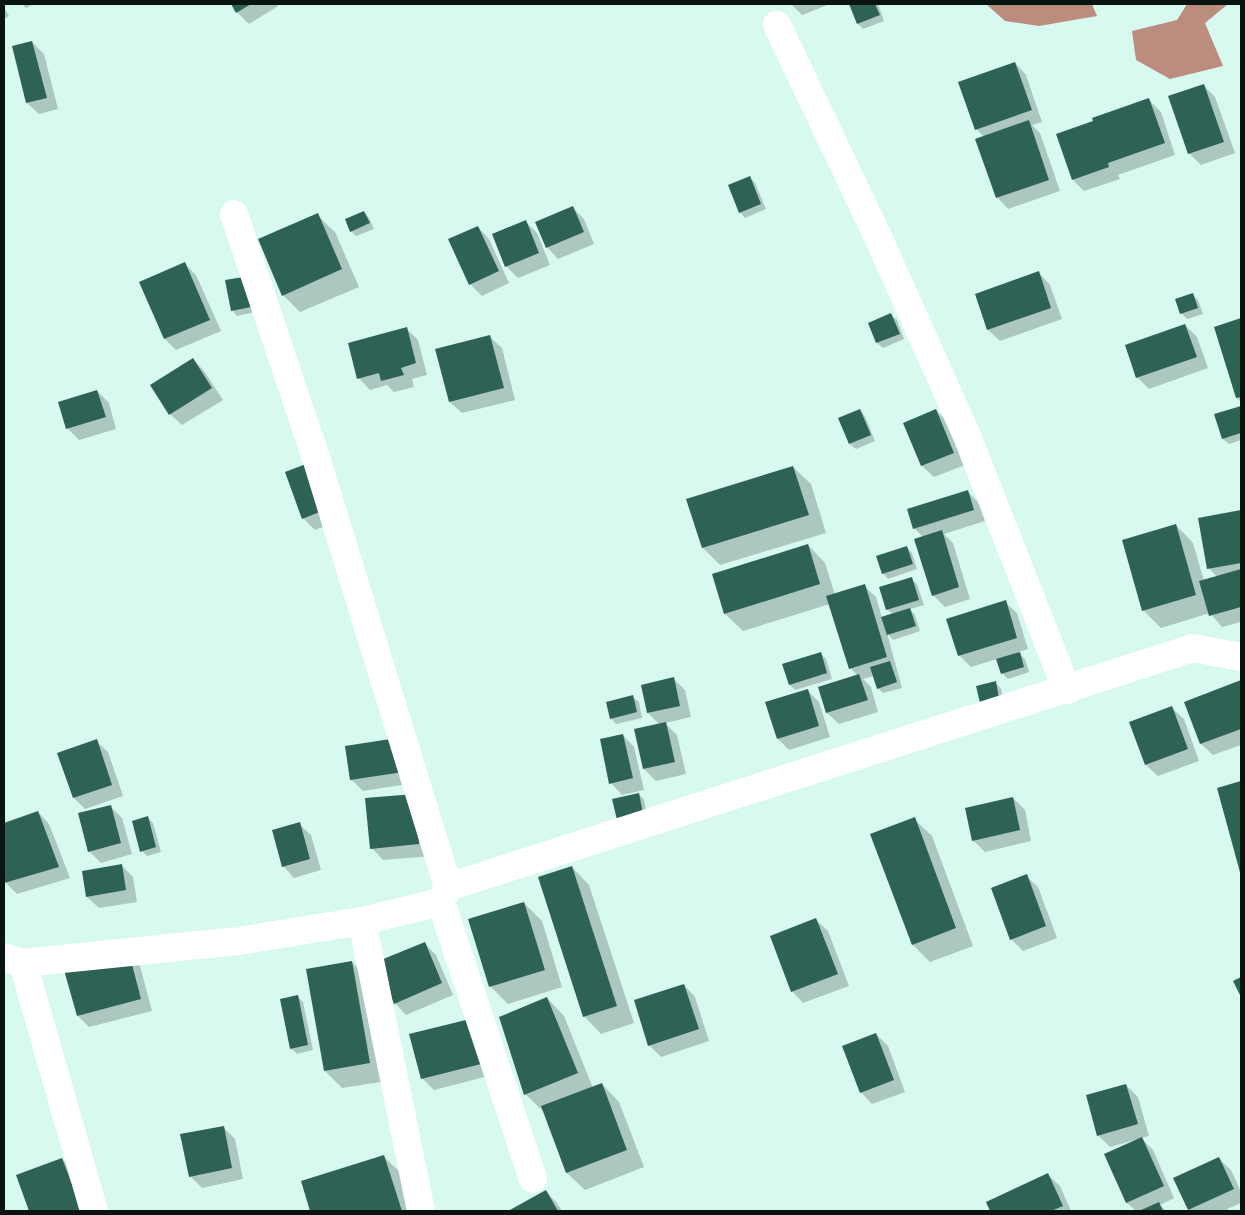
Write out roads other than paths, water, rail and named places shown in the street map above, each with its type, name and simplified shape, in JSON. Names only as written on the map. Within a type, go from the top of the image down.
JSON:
[{"type":"street","points":[[777,26],[878,237],[967,436],[1067,690]]},
{"type":"street","points":[[234,214],[317,461],[445,894],[533,1180]]},
{"type":"street","points":[[94,1211],[13,960],[238,941],[362,921],[1193,648],[1241,657]]},
{"type":"street","points":[[362,921],[421,1211]]}]
